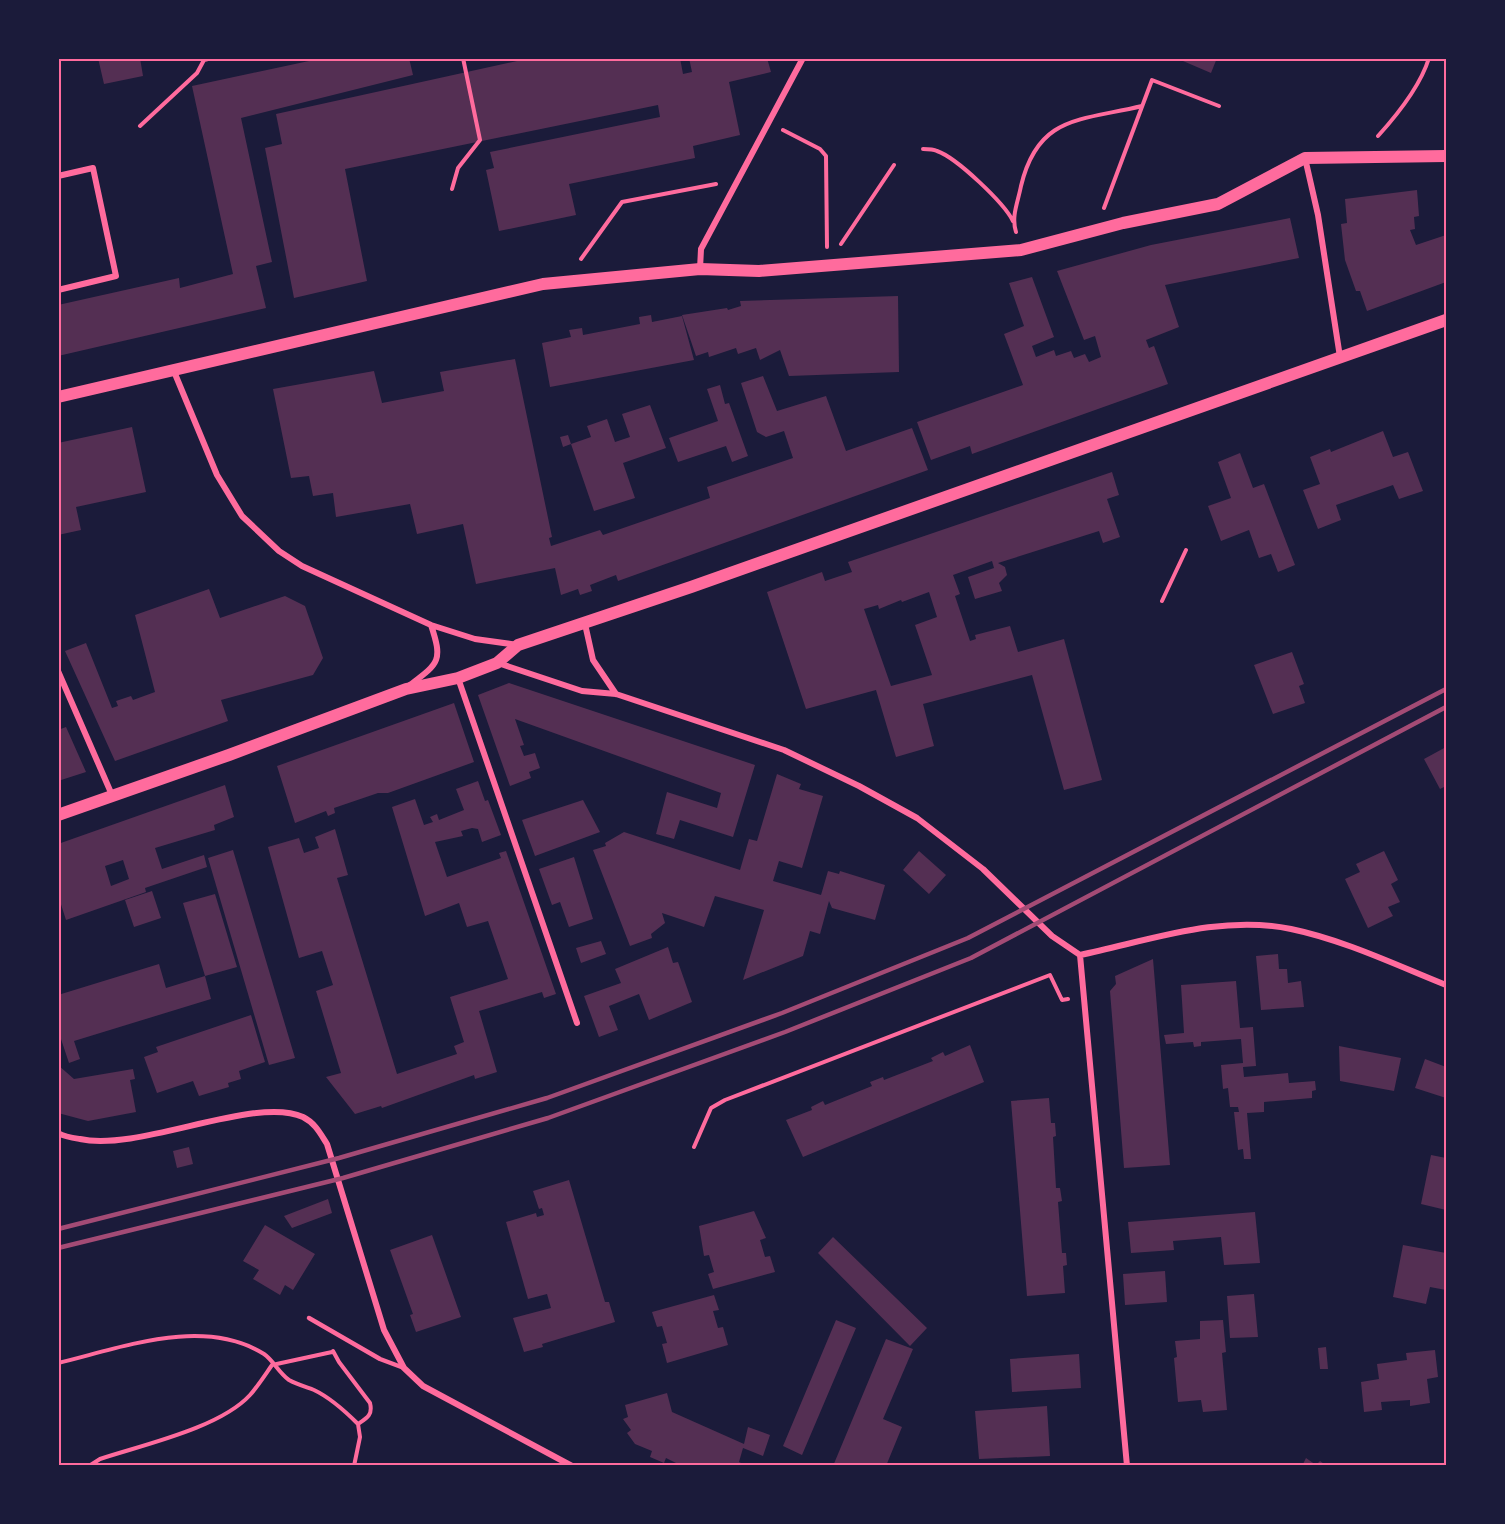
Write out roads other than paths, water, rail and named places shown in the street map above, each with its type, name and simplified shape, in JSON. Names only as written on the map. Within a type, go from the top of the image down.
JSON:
[{"type":"main road","points":[[58,397],[543,284],[700,269],[759,271],[1021,250],[1218,204],[1305,158],[1446,156]]},
{"type":"main road","points":[[58,815],[229,756],[406,689],[458,678],[497,663],[518,645],[585,624],[1446,320]]},
{"type":"street","points":[[700,269],[701,249],[803,58]]},
{"type":"street","points":[[1305,158],[1318,215],[1340,358]]},
{"type":"street","points":[[58,176],[93,168],[116,276],[58,290]]},
{"type":"street","points":[[173,369],[217,475],[243,516],[279,551],[302,566],[431,625],[475,639],[518,645]]},
{"type":"street","points":[[585,624],[593,660],[616,694]]},
{"type":"street","points":[[406,689],[436,665],[439,650],[431,625]]},
{"type":"street","points":[[497,663],[582,691],[616,694],[784,750],[858,786],[917,818],[983,869],[1052,936],[1080,955],[1174,933],[1223,926],[1291,928],[1446,985]]},
{"type":"street","points":[[58,671],[112,795]]},
{"type":"street","points":[[458,678],[577,1023]]},
{"type":"street","points":[[1080,955],[1127,1466]]},
{"type":"street","points":[[58,1132],[95,1142],[128,1139],[250,1115],[280,1113],[301,1116],[314,1124],[327,1144],[384,1330],[404,1368],[423,1386],[572,1466]]},
{"type":"lane","points":[[309,1318],[380,1359],[404,1368]]},
{"type":"railway","points":[[58,1229],[339,1158],[547,1098],[782,1013],[968,938],[1446,689]]},
{"type":"railway","points":[[58,1248],[343,1178],[548,1118],[785,1032],[971,958],[1446,707]]}]
